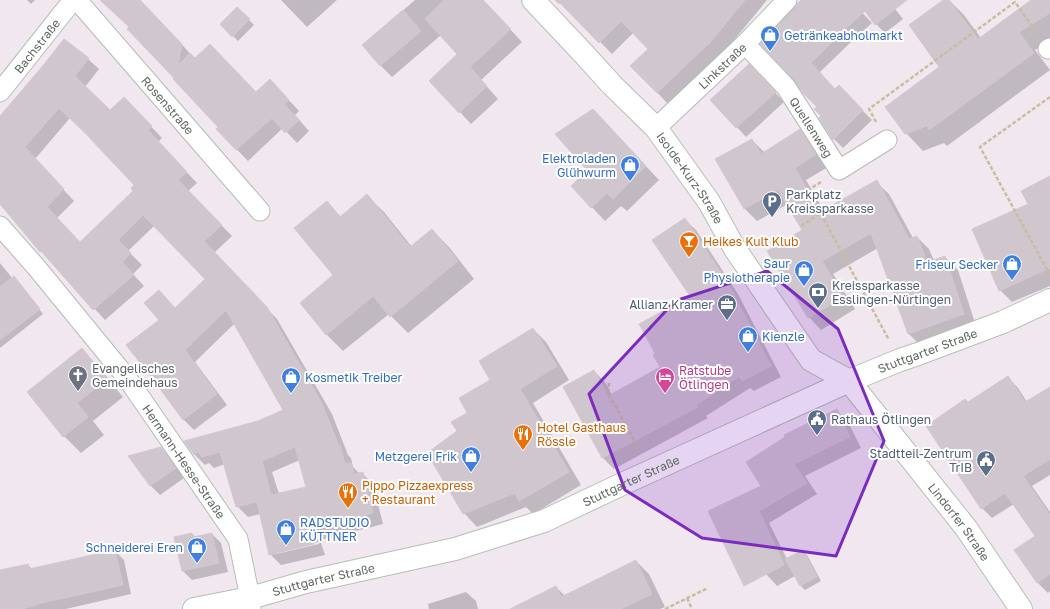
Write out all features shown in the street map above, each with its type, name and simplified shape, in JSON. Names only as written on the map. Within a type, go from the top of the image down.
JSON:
[{"type":"main road","name":"Isolde-Kurz-Straße","points":[[533,0],[612,84],[656,128],[709,202],[735,249],[811,360],[849,381]]},
{"type":"main road","name":"Stuttgarter Straße","points":[[194,609],[250,604],[306,582],[455,549],[544,521],[849,381],[900,360],[1003,322],[1050,300]]},
{"type":"main road","name":"Lindorfer Straße","points":[[849,381],[966,528],[1021,609]]},
{"type":"street","name":"Bachstraße","points":[[0,92],[73,0]]},
{"type":"street","name":"Rosenstraße","points":[[77,0],[260,211]]},
{"type":"street","name":"Linkstraße","points":[[656,128],[744,44],[787,0]]},
{"type":"street","name":"Quellenweg","points":[[744,44],[786,87],[839,170],[886,140]]},
{"type":"street","name":"Hermann-Hesse-Straße","points":[[0,226],[37,268],[127,378],[238,539],[250,604]]},
{"type":"path","points":[[886,140],[869,109],[1015,2],[1049,48]]},
{"type":"path","points":[[1050,97],[980,147],[1050,275]]},
{"type":"path","points":[[839,170],[808,190],[900,360]]},
{"type":"path","points":[[800,226],[821,213]]},
{"type":"path","points":[[609,383],[608,393],[651,471]]},
{"type":"path","points":[[665,609],[708,588]]},
{"type":"path","points":[[687,598],[692,609]]},
{"type":"highlighted area","points":[[767,271],[838,329],[884,441],[836,556],[702,538],[625,490],[589,394],[675,301]]},
{"type":"building","points":[[100,0],[140,0],[182,44],[178,65],[190,53],[195,58],[210,44],[256,92],[270,79],[289,100],[284,104],[299,120],[285,133],[272,118],[236,150],[216,129],[218,127],[173,79],[174,78],[127,29],[129,27]]},
{"type":"building","points":[[444,0],[483,0],[511,29],[470,67],[487,86],[459,113],[429,81],[457,54],[425,19]]},
{"type":"building","points":[[557,0],[745,0],[708,45],[657,93],[630,66],[648,49],[621,21],[599,43]]},
{"type":"building","points":[[801,0],[907,0],[875,25],[865,11],[811,63],[835,89],[839,85],[863,110],[833,140],[819,118],[821,116],[814,109],[817,107],[760,44]]},
{"type":"building","points":[[943,0],[949,0],[978,39],[1031,0],[1050,0],[1050,13],[1019,32],[1034,53],[929,130],[927,126],[905,134],[885,107],[939,67],[909,25]]},
{"type":"building","points":[[237,7],[250,19],[232,37],[220,24]]},
{"type":"building","points":[[403,10],[421,31],[380,66],[362,45]]},
{"type":"building","points":[[64,39],[89,58],[75,76],[110,110],[124,97],[152,126],[148,130],[187,172],[178,180],[222,225],[204,241],[267,307],[321,402],[339,446],[340,445],[345,464],[351,463],[354,474],[363,472],[373,513],[310,529],[314,544],[269,555],[257,502],[236,507],[220,452],[202,457],[198,452],[194,455],[184,441],[258,421],[283,410],[226,310],[185,350],[217,394],[183,420],[126,345],[159,320],[144,303],[159,290],[175,308],[205,279],[143,215],[118,240],[131,253],[122,262],[134,275],[93,310],[41,251],[40,252],[0,204],[0,116]],"holes":[[[59,108],[86,134],[134,185],[131,188],[133,191],[80,242],[47,207],[64,189],[25,147]],[[295,447],[306,487],[271,495],[262,461]]]},
{"type":"building","points":[[749,64],[776,92],[736,128],[710,100]]},
{"type":"building","points":[[593,109],[646,166],[613,199],[607,193],[591,208],[571,186],[587,170],[555,134]]},
{"type":"building","points":[[800,129],[816,154],[795,168],[820,212],[877,180],[909,239],[917,236],[927,262],[945,256],[964,314],[908,334],[871,233],[822,261],[844,297],[808,318],[767,251],[802,230],[778,190],[744,209],[715,159],[752,139],[761,154]]},
{"type":"building","points":[[1050,176],[1050,268],[999,291],[972,229],[1028,204],[1021,191]]},
{"type":"building","points":[[367,194],[410,247],[432,229],[458,261],[390,317],[373,296],[326,335],[300,303],[333,275],[294,228],[327,201],[340,217]]},
{"type":"building","points":[[685,218],[727,282],[771,366],[742,381],[740,376],[696,405],[698,407],[602,458],[563,387],[594,370],[608,396],[660,367],[653,355],[655,353],[639,324],[690,296],[652,240]]},
{"type":"building","points":[[14,276],[40,309],[0,340],[0,287]]},
{"type":"building","points":[[533,328],[557,366],[520,389],[569,472],[519,501],[515,493],[463,514],[427,453],[457,431],[451,422],[467,413],[459,398],[490,380],[479,361]]},
{"type":"building","points":[[82,348],[107,379],[77,403],[88,417],[63,437],[27,392]]},
{"type":"building","points":[[1008,376],[1025,402],[1050,387],[1050,459],[1023,476],[1050,515],[1050,574],[1037,583],[1014,550],[1035,536],[1005,493],[981,509],[926,426],[965,399],[968,402]]},
{"type":"building","points":[[837,409],[850,437],[794,464],[807,483],[759,511],[784,565],[744,586],[708,511],[761,486],[746,462],[785,437],[784,435]]},
{"type":"building","points":[[161,447],[176,468],[150,486],[128,456]]},
{"type":"building","points":[[192,533],[193,537],[212,533],[219,563],[182,571],[174,537]]},
{"type":"building","points":[[115,550],[123,585],[37,604],[22,609],[0,609],[0,570],[28,564],[29,569]]},
{"type":"building","points":[[803,550],[817,577],[800,586],[785,559]]},
{"type":"building","points":[[636,560],[652,594],[621,609],[510,609],[556,586],[561,597]]},
{"type":"place","name":"Getränkeabholmarkt","points":[[770,52]]},
{"type":"place","name":"Elektroladen Glühwurm","points":[[630,182]]},
{"type":"place","name":"Parkplatz Kreissparkasse","points":[[772,218]]},
{"type":"place","name":"Heikes Kult Klub","points":[[689,258]]},
{"type":"place","name":"Friseur Secker","points":[[1012,281]]},
{"type":"place","name":"Saur Physiotherapie","points":[[804,287]]},
{"type":"place","name":"Kreissparkasse Esslingen-Nürtingen","points":[[818,309]]},
{"type":"place","name":"Allianz Kramer","points":[[727,321]]},
{"type":"place","name":"Kienzle","points":[[748,353]]},
{"type":"place","name":"Evangelisches Gemeindehaus","points":[[78,392]]},
{"type":"place","name":"Kosmetik Treiber","points":[[291,394]]},
{"type":"place","name":"Ratstube Ötlingen","points":[[665,394]]},
{"type":"place","name":"Rathaus Ötlingen","points":[[817,436]]},
{"type":"place","name":"Hotel Gasthaus Rössle","points":[[523,451]]},
{"type":"place","name":"Metzgerei Frik","points":[[471,473]]},
{"type":"place","name":"Stadtteil-Zentrum TrIB","points":[[986,477]]},
{"type":"place","name":"Pippo Pizzaexpress + Restaurant","points":[[348,509]]},
{"type":"place","name":"RADSTUDIO KÜTTNER","points":[[286,546]]},
{"type":"place","name":"Schneiderei Eren","points":[[197,564]]}]
